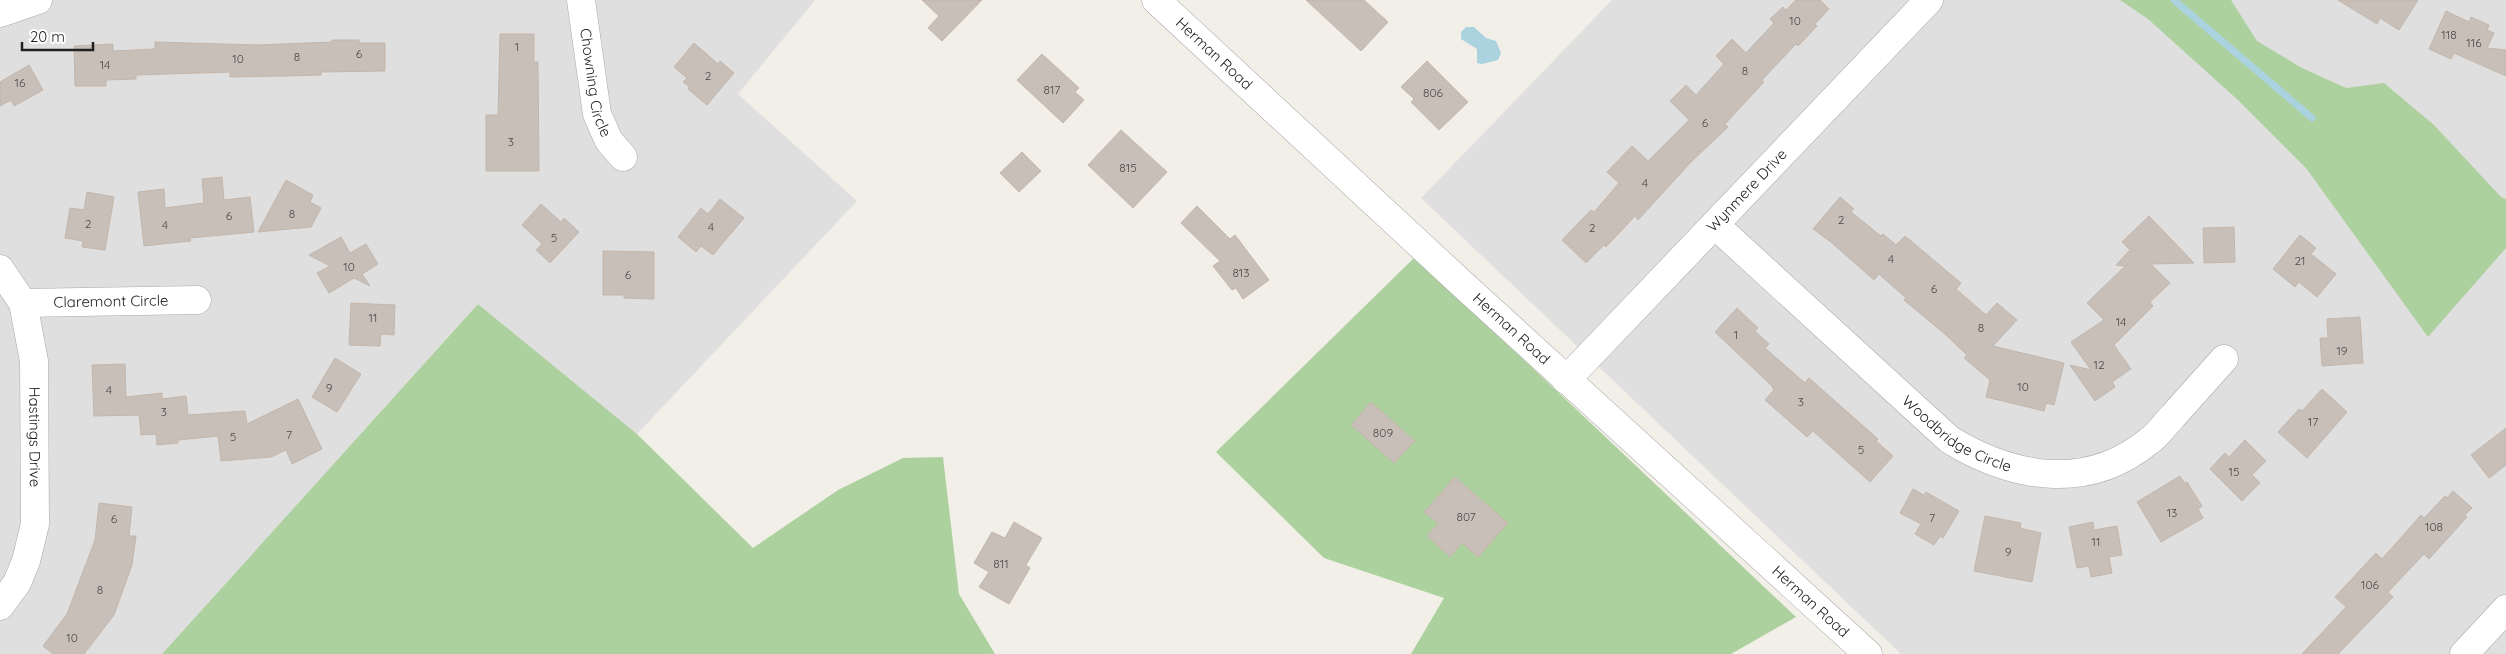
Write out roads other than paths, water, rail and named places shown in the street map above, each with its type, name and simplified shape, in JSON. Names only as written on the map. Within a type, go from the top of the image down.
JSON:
[{"type":"street","points":[[0,13],[38,0]]},
{"type":"street","name":"Chowning Circle","points":[[581,0],[597,114],[609,141],[624,157]]},
{"type":"street","name":"Herman Road","points":[[1156,0],[1566,380],[1868,654]]},
{"type":"street","name":"Wynmere Drive","points":[[1566,380],[1929,0]]},
{"type":"street","name":"Woodbridge Circle","points":[[1715,225],[1950,440],[1973,454],[2014,470],[2041,474],[2069,474],[2099,468],[2123,458],[2150,441],[2224,359]]},
{"type":"street","name":"Hastings Drive","points":[[0,269],[23,303],[34,361],[35,524],[26,561],[17,583],[0,606]]},
{"type":"street","name":"Claremont Circle","points":[[23,303],[197,300]]},
{"type":"street","points":[[2464,654],[2506,609]]},
{"type":"water","points":[[1466,27],[1474,27],[1486,38],[1496,41],[1501,53],[1498,60],[1482,64],[1477,63],[1477,49],[1461,39],[1461,32]]},
{"type":"waterway","points":[[2174,0],[2312,118]]}]
